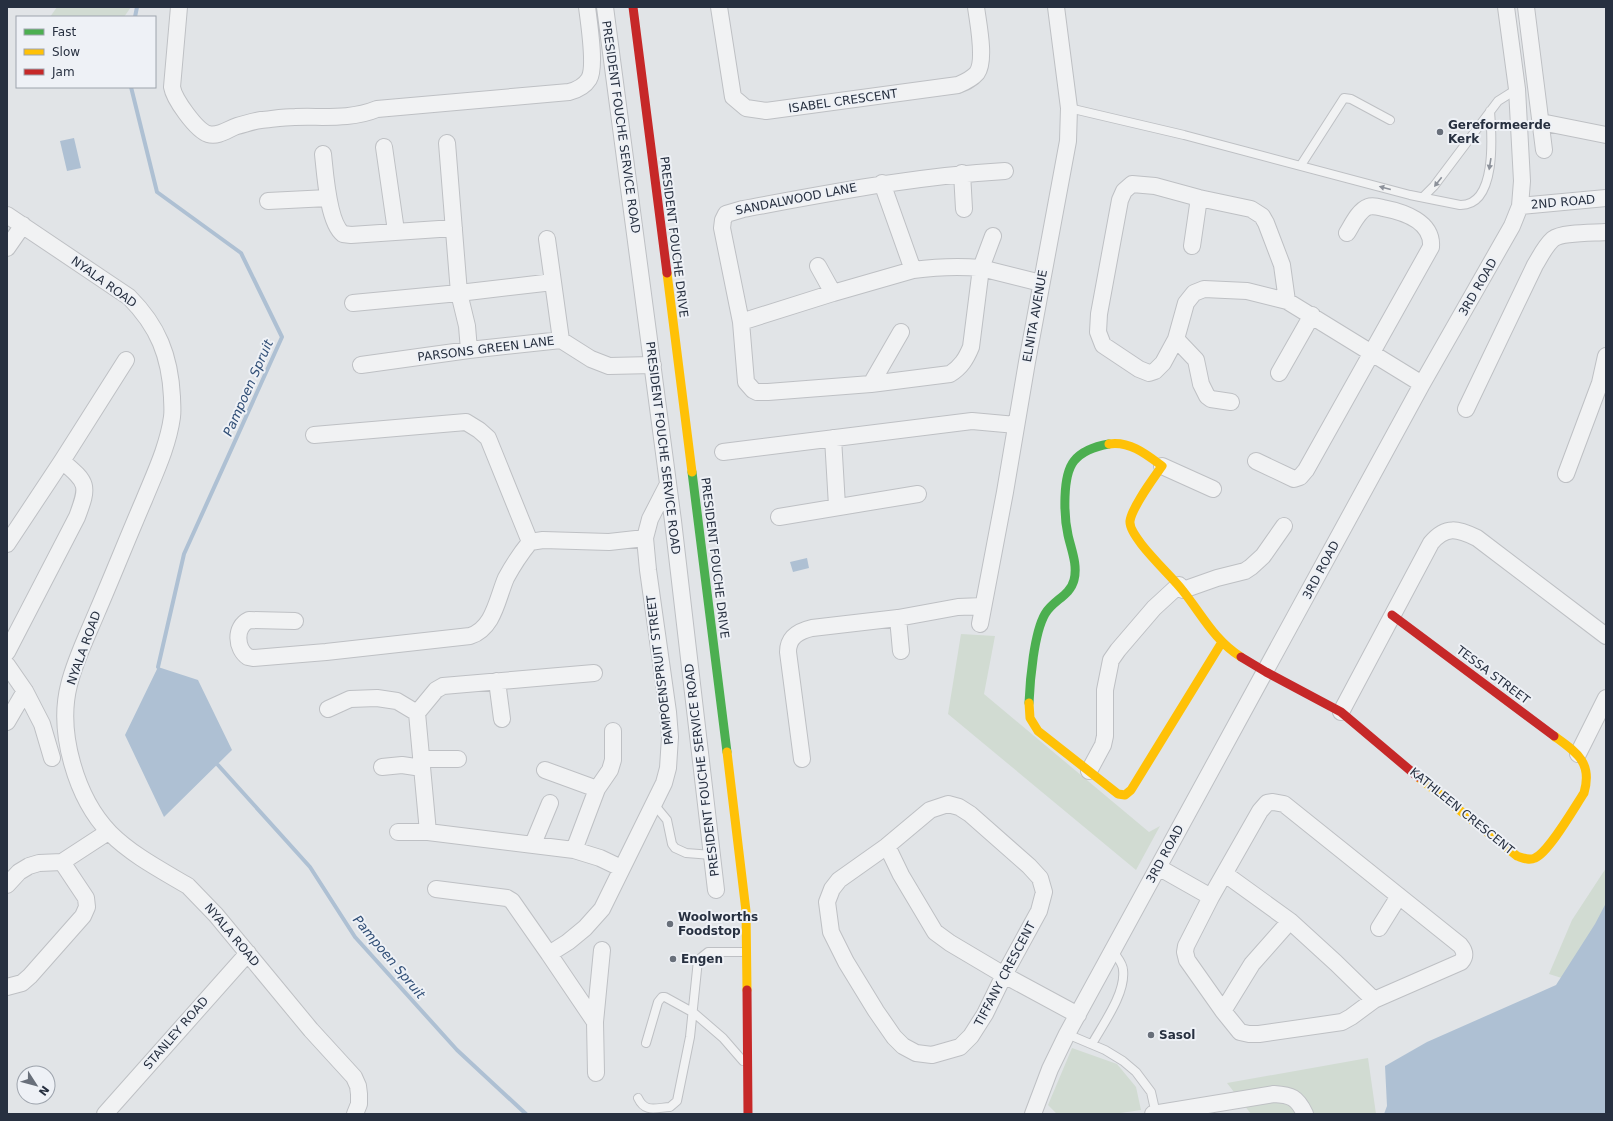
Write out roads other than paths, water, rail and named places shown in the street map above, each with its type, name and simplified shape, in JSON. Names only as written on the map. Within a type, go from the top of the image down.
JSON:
[{"type":"street","points":[[179,7],[172,87],[174,95],[199,128],[212,135],[260,120],[294,117],[358,115],[377,109],[578,90],[590,78],[592,68],[587,7]]},
{"type":"street","name":"PRESIDENT FOUCHE SERVICE ROAD","points":[[605,7],[668,484],[716,890]]},
{"type":"street","name":"PRESIDENT FOUCHE DRIVE","points":[[633,7],[744,877],[747,952],[748,1114]]},
{"type":"street","name":"ISABEL CRESCENT","points":[[719,7],[733,97],[746,108],[766,111],[958,85],[966,82],[977,72],[980,66],[981,57],[976,7]]},
{"type":"street","name":"ELNITA AVENUE","points":[[980,624],[1005,492],[1041,282],[1068,141],[1069,108],[1056,7]]},
{"type":"street","name":"3RD ROAD","points":[[1033,1114],[1050,1069],[1067,1034],[1422,384],[1512,226],[1520,206],[1522,181],[1517,89],[1506,7]]},
{"type":"street","points":[[1526,7],[1544,150]]},
{"type":"street","points":[[1540,122],[1606,135]]},
{"type":"street","points":[[448,143],[459,293],[467,326],[469,350]]},
{"type":"street","points":[[384,147],[396,231]]},
{"type":"street","points":[[323,154],[328,198],[336,227],[343,234],[351,235],[454,228]]},
{"type":"street","name":"SANDALWOOD LANE","points":[[993,236],[981,268],[971,347],[966,359],[950,374],[871,384],[757,392],[753,390],[746,382],[741,322],[723,235],[722,220],[726,214],[742,209],[882,183],[962,173],[1004,171]]},
{"type":"street","points":[[962,173],[964,209]]},
{"type":"street","points":[[882,183],[913,270]]},
{"type":"street","points":[[1287,300],[1282,265],[1262,216],[1251,209],[1148,185],[1132,184],[1124,191],[1120,200],[1099,314],[1098,332],[1103,345],[1139,369],[1149,373],[1156,371],[1163,363],[1176,340],[1186,303],[1194,293],[1204,289],[1247,291],[1287,300],[1422,384]]},
{"type":"street","points":[[268,201],[328,198]]},
{"type":"street","points":[[1192,246],[1199,198]]},
{"type":"street","name":"2ND ROAD","points":[[1520,206],[1606,198]]},
{"type":"street","points":[[1256,461],[1294,480],[1300,477],[1306,470],[1431,248],[1432,240],[1424,227],[1415,218],[1400,211],[1371,206],[1363,210],[1347,233]]},
{"type":"street","name":"NYALA ROAD","points":[[7,215],[129,297],[140,308],[161,340],[166,355],[171,382],[172,416],[160,462],[86,637],[73,671],[66,703],[70,754],[82,792],[108,832],[133,852],[188,886],[196,893],[248,953],[311,1030],[354,1077],[358,1086],[357,1109]]},
{"type":"street","points":[[7,248],[23,225]]},
{"type":"street","points":[[1466,409],[1535,265],[1546,246],[1554,238],[1564,235],[1606,232]]},
{"type":"street","points":[[547,239],[561,340]]},
{"type":"street","points":[[818,266],[833,293]]},
{"type":"street","points":[[741,322],[833,293],[913,270],[932,267],[960,266],[981,268],[1041,282]]},
{"type":"street","points":[[353,303],[553,282]]},
{"type":"street","points":[[1279,373],[1312,315]]},
{"type":"street","points":[[871,384],[901,332]]},
{"type":"street","name":"PARSONS GREEN LANE","points":[[361,365],[469,350],[561,340],[591,359],[609,366],[653,365]]},
{"type":"street","points":[[1176,340],[1196,360],[1201,384],[1207,396],[1211,399],[1231,402]]},
{"type":"street","points":[[1566,474],[1600,383],[1606,356]]},
{"type":"street","points":[[7,544],[126,360]]},
{"type":"street","points":[[723,452],[972,421],[1016,425]]},
{"type":"street","points":[[314,435],[466,422],[474,426],[488,438],[530,542]]},
{"type":"street","points":[[833,438],[837,506]]},
{"type":"street","points":[[1213,489],[1162,466],[1131,445],[1118,443],[1099,446],[1084,452],[1071,466],[1065,508],[1066,529],[1075,569],[1074,582],[1070,589],[1044,615],[1033,669],[1028,709],[1030,721],[1038,731],[1118,794],[1128,794],[1222,642]]},
{"type":"street","points":[[7,652],[77,517],[83,499],[85,488],[82,478],[62,461]]},
{"type":"street","name":"KATHLEEN CRESCENT","points":[[1162,466],[1134,510],[1130,522],[1131,529],[1147,551],[1181,588],[1208,627],[1222,642],[1238,655],[1266,672],[1341,712],[1396,759],[1517,856],[1526,860],[1538,857],[1545,851],[1584,793],[1587,784],[1586,767],[1578,754]]},
{"type":"street","name":"PAMPOENSPRUIT STREET","points":[[549,954],[568,942],[596,917],[606,901],[664,783],[668,768],[670,737],[668,712],[648,570],[645,538],[650,518],[668,484]]},
{"type":"street","points":[[779,516],[918,494]]},
{"type":"street","points":[[1089,771],[1099,755],[1104,741],[1105,690],[1111,660],[1118,650],[1154,608],[1181,588],[1245,571],[1251,567],[1263,556],[1284,526]]},
{"type":"street","points":[[1341,712],[1431,543],[1442,532],[1454,530],[1463,531],[1477,538],[1606,636]]},
{"type":"street","points":[[295,621],[249,620],[244,622],[240,627],[239,634],[241,651],[248,657],[253,658],[326,652],[470,636],[478,633],[489,621],[506,578],[519,555],[530,542],[543,540],[609,542],[645,538]]},
{"type":"street","points":[[802,759],[788,652],[788,644],[790,639],[799,633],[812,628],[898,618],[958,607],[983,606]]},
{"type":"street","name":"TESSA STREET","points":[[1392,615],[1578,754]]},
{"type":"street","points":[[898,618],[901,651]]},
{"type":"street","points":[[7,665],[25,691],[42,724],[52,758]]},
{"type":"street","points":[[428,832],[417,713],[436,690],[443,686],[594,673]]},
{"type":"street","points":[[497,681],[502,719]]},
{"type":"street","points":[[7,722],[25,691]]},
{"type":"street","points":[[328,709],[350,699],[377,698],[396,701],[417,713]]},
{"type":"street","points":[[1578,754],[1606,698]]},
{"type":"street","points":[[574,850],[597,789],[610,770],[613,760],[613,731]]},
{"type":"street","points":[[382,767],[458,759]]},
{"type":"street","points":[[546,770],[597,789]]},
{"type":"street","points":[[1277,802],[1284,804],[1460,945],[1464,949],[1463,959],[1456,965],[1374,1000],[1342,1022],[1248,1034],[1240,1032],[1223,1011],[1187,960],[1185,952],[1186,946],[1211,897],[1260,811],[1267,803],[1277,802]]},
{"type":"street","points":[[533,844],[550,803]]},
{"type":"street","name":"TIFFANY CRESCENT","points":[[948,804],[959,807],[970,814],[1029,866],[1040,878],[1044,892],[1039,911],[981,1019],[971,1036],[960,1047],[932,1055],[916,1053],[903,1046],[894,1037],[846,962],[831,932],[828,902],[832,889],[839,880],[887,846],[930,810],[948,804]]},
{"type":"street","points":[[7,885],[19,872],[28,866],[39,863],[62,862],[108,832]]},
{"type":"street","points":[[398,832],[428,832],[574,850],[600,858],[621,868]]},
{"type":"street","points":[[887,846],[901,875],[935,932],[950,943],[1004,975],[1078,1015]]},
{"type":"street","points":[[7,987],[22,983],[30,976],[83,916],[87,907],[86,898],[62,862]]},
{"type":"street","points":[[1158,867],[1211,897]]},
{"type":"street","points":[[1225,874],[1290,922],[1336,963],[1374,1000]]},
{"type":"street","points":[[436,889],[507,898],[512,901],[595,1022]]},
{"type":"street","points":[[1379,928],[1399,896]]},
{"type":"street","points":[[1223,1011],[1252,964],[1290,922]]},
{"type":"street","points":[[596,1073],[595,1022],[602,950]]},
{"type":"street","name":"STANLEY ROAD","points":[[105,1114],[248,953]]},
{"type":"street","points":[[1154,1114],[1202,1110],[1235,1100],[1274,1094],[1287,1095],[1294,1098],[1299,1102],[1305,1114]]},
{"type":"lane","points":[[1423,198],[1434,186],[1498,101],[1517,89]]},
{"type":"lane","points":[[1301,165],[1344,98],[1351,99],[1390,120]]},
{"type":"lane","points":[[1069,108],[1130,121],[1301,165],[1410,196],[1468,206],[1480,196],[1486,184],[1492,143],[1490,111]]},
{"type":"lane","points":[[653,803],[667,820],[672,844],[676,848],[686,853],[712,855]]},
{"type":"lane","points":[[1092,1044],[1118,997],[1122,984],[1123,968],[1113,951]]},
{"type":"lane","points":[[638,1098],[641,1104],[648,1108],[670,1107],[677,1101],[694,1013],[698,960],[708,952],[747,952]]},
{"type":"lane","points":[[646,1043],[658,1002],[662,997],[667,997],[694,1013],[723,1038],[748,1066]]},
{"type":"lane","points":[[1067,1034],[1115,1055],[1136,1072],[1151,1092],[1154,1114]]},
{"type":"water","points":[[74,138],[81,168],[67,171],[60,141]]},
{"type":"water","points":[[807,558],[809,568],[793,572],[790,562]]},
{"type":"water","points":[[158,667],[198,680],[232,750],[164,817],[125,735]]},
{"type":"water","points":[[1606,903],[1606,1114],[1384,1114],[1387,1106],[1385,1066],[1427,1042],[1556,985],[1595,924]]},
{"type":"waterway","name":"Pampoen Spruit","points":[[135,16],[137,7]]},
{"type":"waterway","name":"Pampoen Spruit","points":[[131,88],[157,192],[241,253],[282,337],[184,554],[158,667]]},
{"type":"waterway","name":"Pampoen Spruit","points":[[218,765],[310,867],[355,937],[457,1050],[526,1114]]},
{"type":"place","name":"Gereformeerde Kerk","points":[[1440,132]]},
{"type":"place","name":"Woolworths Foodstop","points":[[670,924]]},
{"type":"place","name":"Engen","points":[[673,959]]},
{"type":"place","name":"Sasol","points":[[1151,1035]]}]
